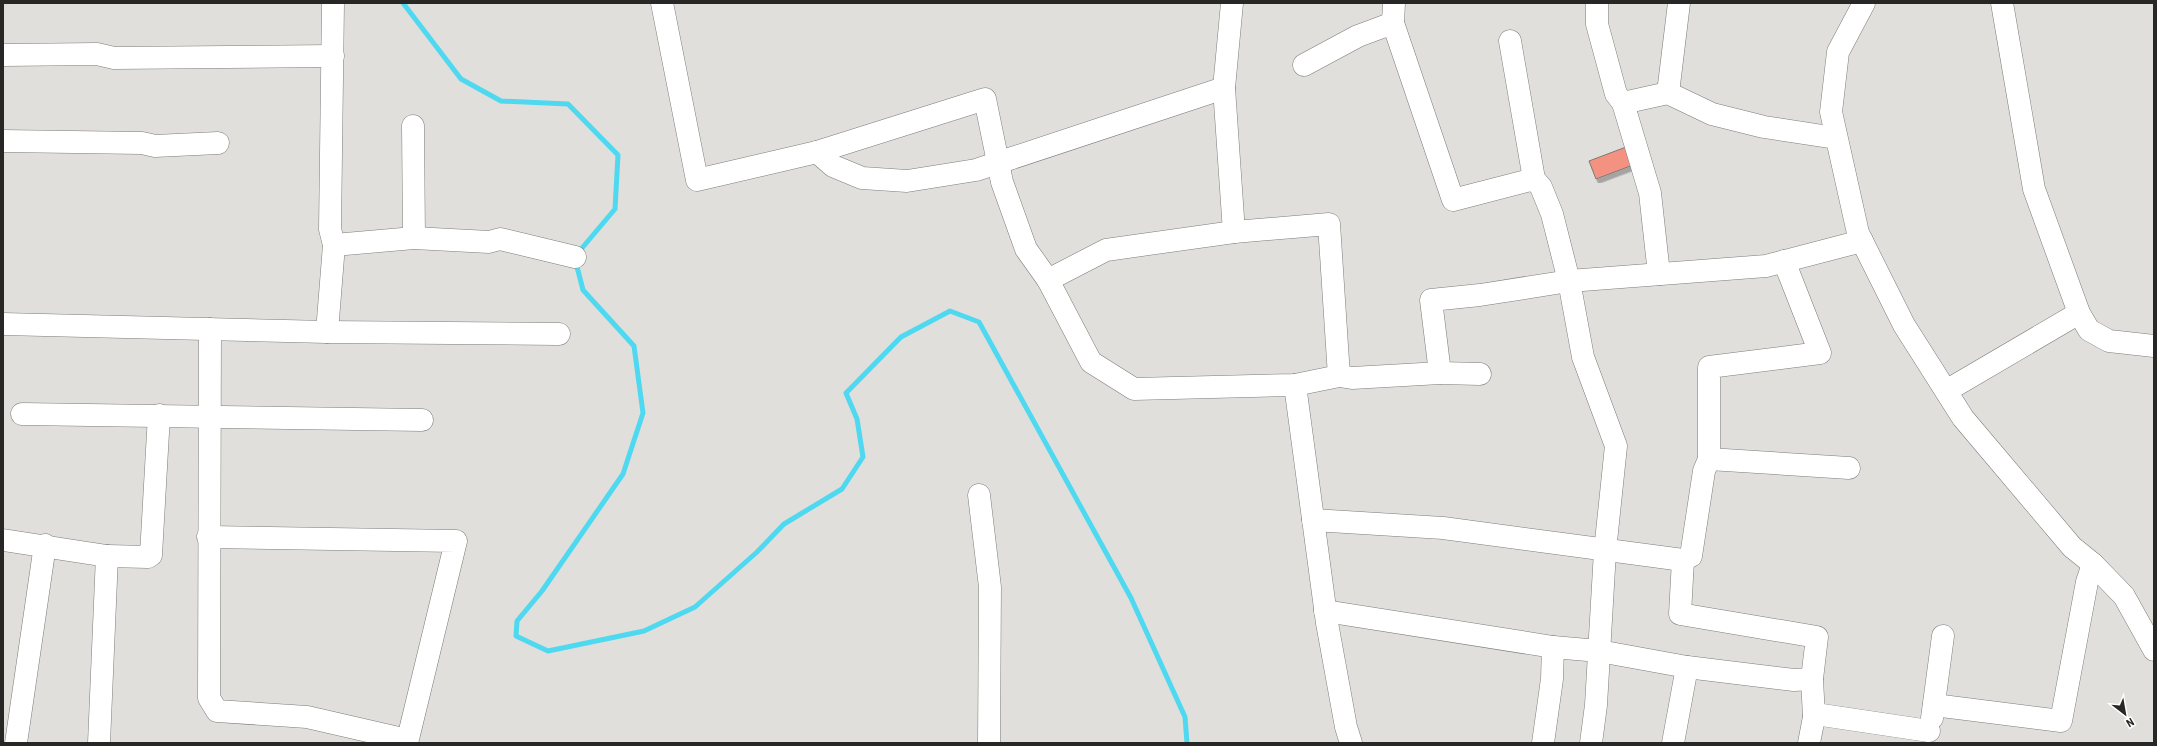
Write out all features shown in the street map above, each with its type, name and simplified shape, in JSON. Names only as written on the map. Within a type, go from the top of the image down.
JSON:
[{"type":"street","points":[[327,332],[334,245],[330,228],[333,3]]},
{"type":"street","points":[[662,3],[697,180],[817,152],[985,99],[1002,182],[1026,249],[1048,280],[1091,362],[1134,389],[1295,385],[1339,376],[1352,378],[1440,372],[1480,374]]},
{"type":"street","points":[[1232,3],[1224,88],[1234,232]]},
{"type":"street","points":[[1597,3],[1597,24],[1616,94],[1622,103],[1650,193],[1659,274]]},
{"type":"street","points":[[1668,93],[1679,3]]},
{"type":"street","points":[[1864,3],[1838,52],[1831,112],[1858,233],[1904,324],[1963,418],[2072,547],[2093,564],[2124,596],[2154,650]]},
{"type":"street","points":[[2002,3],[2034,189],[2079,313],[2089,330],[2110,341],[2154,346]]},
{"type":"street","points":[[1304,65],[1358,36],[1393,13],[1453,200],[1534,179]]},
{"type":"street","points":[[1510,41],[1534,179],[1542,187],[1552,214],[1569,281],[1583,357],[1616,446],[1605,551],[1596,705],[1591,743]]},
{"type":"street","points":[[3,55],[97,54],[114,58],[333,56]]},
{"type":"street","points":[[817,152],[833,166],[862,178],[907,182],[976,170],[1224,88]]},
{"type":"street","points":[[1622,103],[1668,93],[1712,114],[1764,127],[1836,138]]},
{"type":"street","points":[[413,126],[414,238]]},
{"type":"street","points":[[3,141],[142,143],[155,146],[218,143]]},
{"type":"street","points":[[1048,280],[1106,250],[1234,232],[1329,224],[1339,376]]},
{"type":"street","points":[[334,245],[414,238],[489,242],[500,239],[574,257]]},
{"type":"street","points":[[1440,372],[1431,300],[1480,295],[1569,281],[1766,266],[1862,241]]},
{"type":"street","points":[[1313,520],[1442,528],[1605,551],[1683,560],[1691,556],[1704,471],[1710,459],[1709,367],[1820,353],[1784,261]]},
{"type":"street","points":[[1946,391],[2079,313]]},
{"type":"street","points":[[3,324],[327,332],[559,334]]},
{"type":"street","points":[[208,537],[456,541],[407,742],[307,717],[217,711],[209,698],[208,537],[210,329]]},
{"type":"street","points":[[1295,385],[1325,611],[1346,727],[1351,743]]},
{"type":"street","points":[[22,414],[422,420]]},
{"type":"street","points":[[3,540],[44,545],[107,556],[148,557],[151,555],[159,415]]},
{"type":"street","points":[[1710,459],[1849,468]]},
{"type":"street","points":[[979,495],[990,587],[989,743]]},
{"type":"street","points":[[16,743],[44,545]]},
{"type":"street","points":[[100,743],[107,556]]},
{"type":"street","points":[[1683,560],[1680,614],[1817,637],[1812,679],[1814,717],[1809,743]]},
{"type":"street","points":[[1934,705],[2061,721],[2087,582],[2093,564]]},
{"type":"street","points":[[1325,611],[1553,647],[1599,651],[1686,667],[1794,680],[1812,679]]},
{"type":"street","points":[[1814,717],[1822,715],[1929,737],[1943,636]]},
{"type":"street","points":[[1543,743],[1552,679],[1553,647]]},
{"type":"street","points":[[1673,743],[1686,667]]},
{"type":"building","points":[[1626,147],[1633,165],[1596,179],[1589,161]]},
{"type":"waterway","points":[[403,3],[461,79],[501,101],[568,104],[618,155],[615,209],[577,254]]},
{"type":"waterway","points":[[576,263],[583,290],[634,346],[643,413],[623,474],[542,591],[517,621],[516,636],[548,651],[644,631],[695,607],[757,552],[784,524],[842,489],[863,457],[857,419],[846,393],[901,337],[950,311],[979,322],[1131,598],[1185,717],[1187,743]]}]
